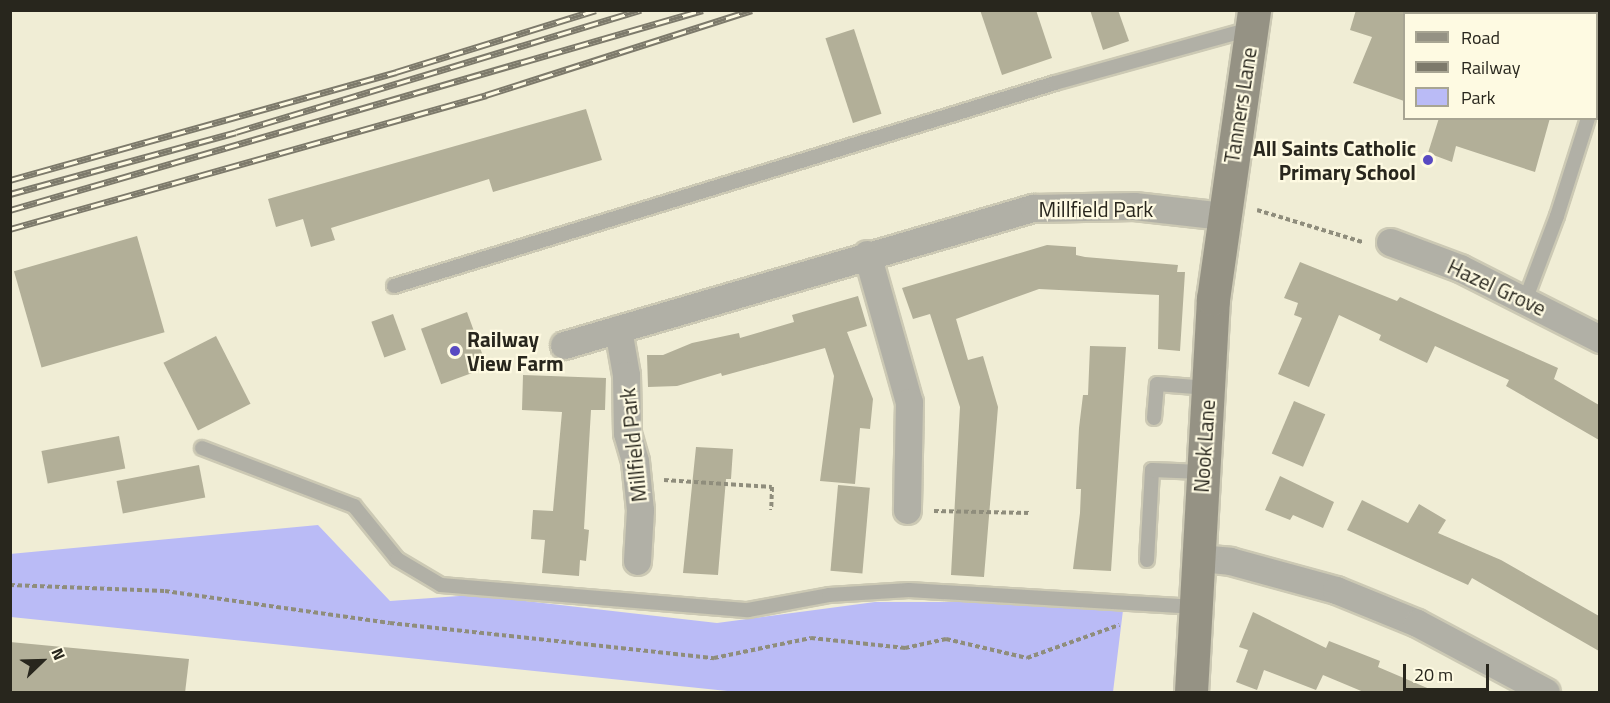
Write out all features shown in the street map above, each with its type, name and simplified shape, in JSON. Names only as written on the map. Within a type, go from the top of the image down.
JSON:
[{"type":"street","name":"Tanners Lane","points":[[1225,208],[1253,20]]},
{"type":"street","name":"Millfield Park","points":[[564,345],[867,254],[1033,208],[1134,206],[1225,208]]},
{"type":"street","name":"Nook Lane","points":[[1191,693],[1202,472],[1225,208]]},
{"type":"street","name":"Hazel Grove","points":[[1390,242],[1460,268],[1526,298],[1599,339]]},
{"type":"street","points":[[867,254],[909,402],[907,510]]},
{"type":"street","name":"Millfield Park","points":[[618,329],[626,375],[627,433],[640,510],[637,561]]},
{"type":"street","points":[[1198,558],[1230,561],[1336,590],[1417,624],[1534,690]]},
{"type":"lane","points":[[394,286],[1253,20]]},
{"type":"lane","points":[[1526,298],[1587,120]]},
{"type":"lane","points":[[1154,418],[1157,384],[1208,388]]},
{"type":"lane","points":[[202,447],[282,481],[347,502],[397,559],[441,585],[748,610],[829,595],[909,590],[1044,595],[1196,608]]},
{"type":"lane","points":[[1147,560],[1152,470],[1202,472]]},
{"type":"path","points":[[1225,208],[1382,248],[1390,242]]},
{"type":"path","points":[[636,478],[772,487],[771,510]]},
{"type":"path","points":[[907,510],[1031,513]]},
{"type":"path","points":[[10,585],[165,591],[390,623],[714,658],[811,638],[905,648],[945,639],[1027,658],[1122,624]]},
{"type":"green space","points":[[318,525],[390,601],[473,595],[717,623],[875,602],[1124,602],[1113,692],[737,692],[11,617],[10,554]]},
{"type":"building","points":[[980,10],[1036,10],[1052,58],[1002,75]]},
{"type":"building","points":[[1090,10],[1118,10],[1129,41],[1103,50]]},
{"type":"building","points":[[1356,10],[1404,10],[1403,101],[1353,83],[1372,37],[1350,30]]},
{"type":"building","points":[[854,29],[882,114],[853,123],[825,38]]},
{"type":"building","points":[[586,109],[602,160],[493,192],[489,179],[331,228],[335,240],[311,247],[303,219],[276,227],[268,199]]},
{"type":"building","points":[[1438,120],[1549,120],[1535,172],[1456,146],[1452,162],[1428,153]]},
{"type":"building","points":[[137,236],[165,332],[42,367],[14,271]]},
{"type":"building","points":[[1047,245],[1076,247],[1076,255],[1085,257],[1178,265],[1177,272],[1185,272],[1180,351],[1158,349],[1159,295],[1039,289],[956,319],[968,360],[983,356],[998,407],[984,577],[951,575],[960,407],[930,314],[913,319],[902,288]]},
{"type":"building","points":[[1300,262],[1397,301],[1400,297],[1558,368],[1554,379],[1599,405],[1599,440],[1506,386],[1509,380],[1435,346],[1427,363],[1379,340],[1381,335],[1339,315],[1309,387],[1278,374],[1302,318],[1294,315],[1298,303],[1284,298]]},
{"type":"building","points":[[858,296],[867,326],[847,332],[873,399],[870,429],[860,428],[855,484],[820,481],[834,376],[825,348],[677,386],[648,387],[647,355],[663,355],[692,343],[739,333],[740,338],[794,322],[792,315]]},
{"type":"building","name":"Railway View Farm","points":[[467,312],[487,367],[441,384],[421,329]]},
{"type":"building","points":[[393,314],[406,350],[384,358],[371,322]]},
{"type":"building","points":[[216,336],[251,404],[198,431],[163,363]]},
{"type":"building","points":[[1090,346],[1126,347],[1111,571],[1073,569],[1080,513],[1081,489],[1076,489],[1079,428],[1083,395],[1088,395]]},
{"type":"building","points":[[523,375],[606,378],[605,410],[591,410],[584,529],[589,530],[586,561],[580,560],[579,576],[542,573],[545,540],[531,539],[533,510],[553,511],[562,412],[522,410]]},
{"type":"building","points":[[1294,401],[1325,414],[1303,467],[1272,453]]},
{"type":"building","points":[[119,436],[125,468],[48,483],[41,451]]},
{"type":"building","points":[[696,447],[733,449],[731,479],[726,479],[718,575],[683,573]]},
{"type":"building","points":[[199,465],[205,497],[123,513],[117,481]]},
{"type":"building","points":[[1280,476],[1334,502],[1323,528],[1293,515],[1290,520],[1265,510]]},
{"type":"building","points":[[838,485],[870,488],[862,573],[831,571]]},
{"type":"building","points":[[1362,500],[1408,523],[1419,504],[1446,520],[1438,533],[1501,560],[1599,616],[1599,651],[1472,578],[1468,585],[1347,530]]},
{"type":"building","points":[[1253,612],[1326,648],[1329,641],[1380,661],[1378,667],[1439,693],[1366,693],[1323,675],[1316,690],[1264,670],[1257,690],[1236,682],[1248,650],[1239,647]]},
{"type":"building","points":[[10,642],[189,659],[185,693],[10,693]]},
{"type":"railway","points":[[10,180],[396,72],[596,10]]},
{"type":"railway","points":[[10,194],[236,132],[641,10]]},
{"type":"railway","points":[[10,210],[703,10]]},
{"type":"railway","points":[[10,229],[486,95],[752,10]]},
{"type":"place","name":"All Saints Catholic Primary School","points":[[1428,160]]},
{"type":"place","name":"Railway View Farm","points":[[455,351]]}]
